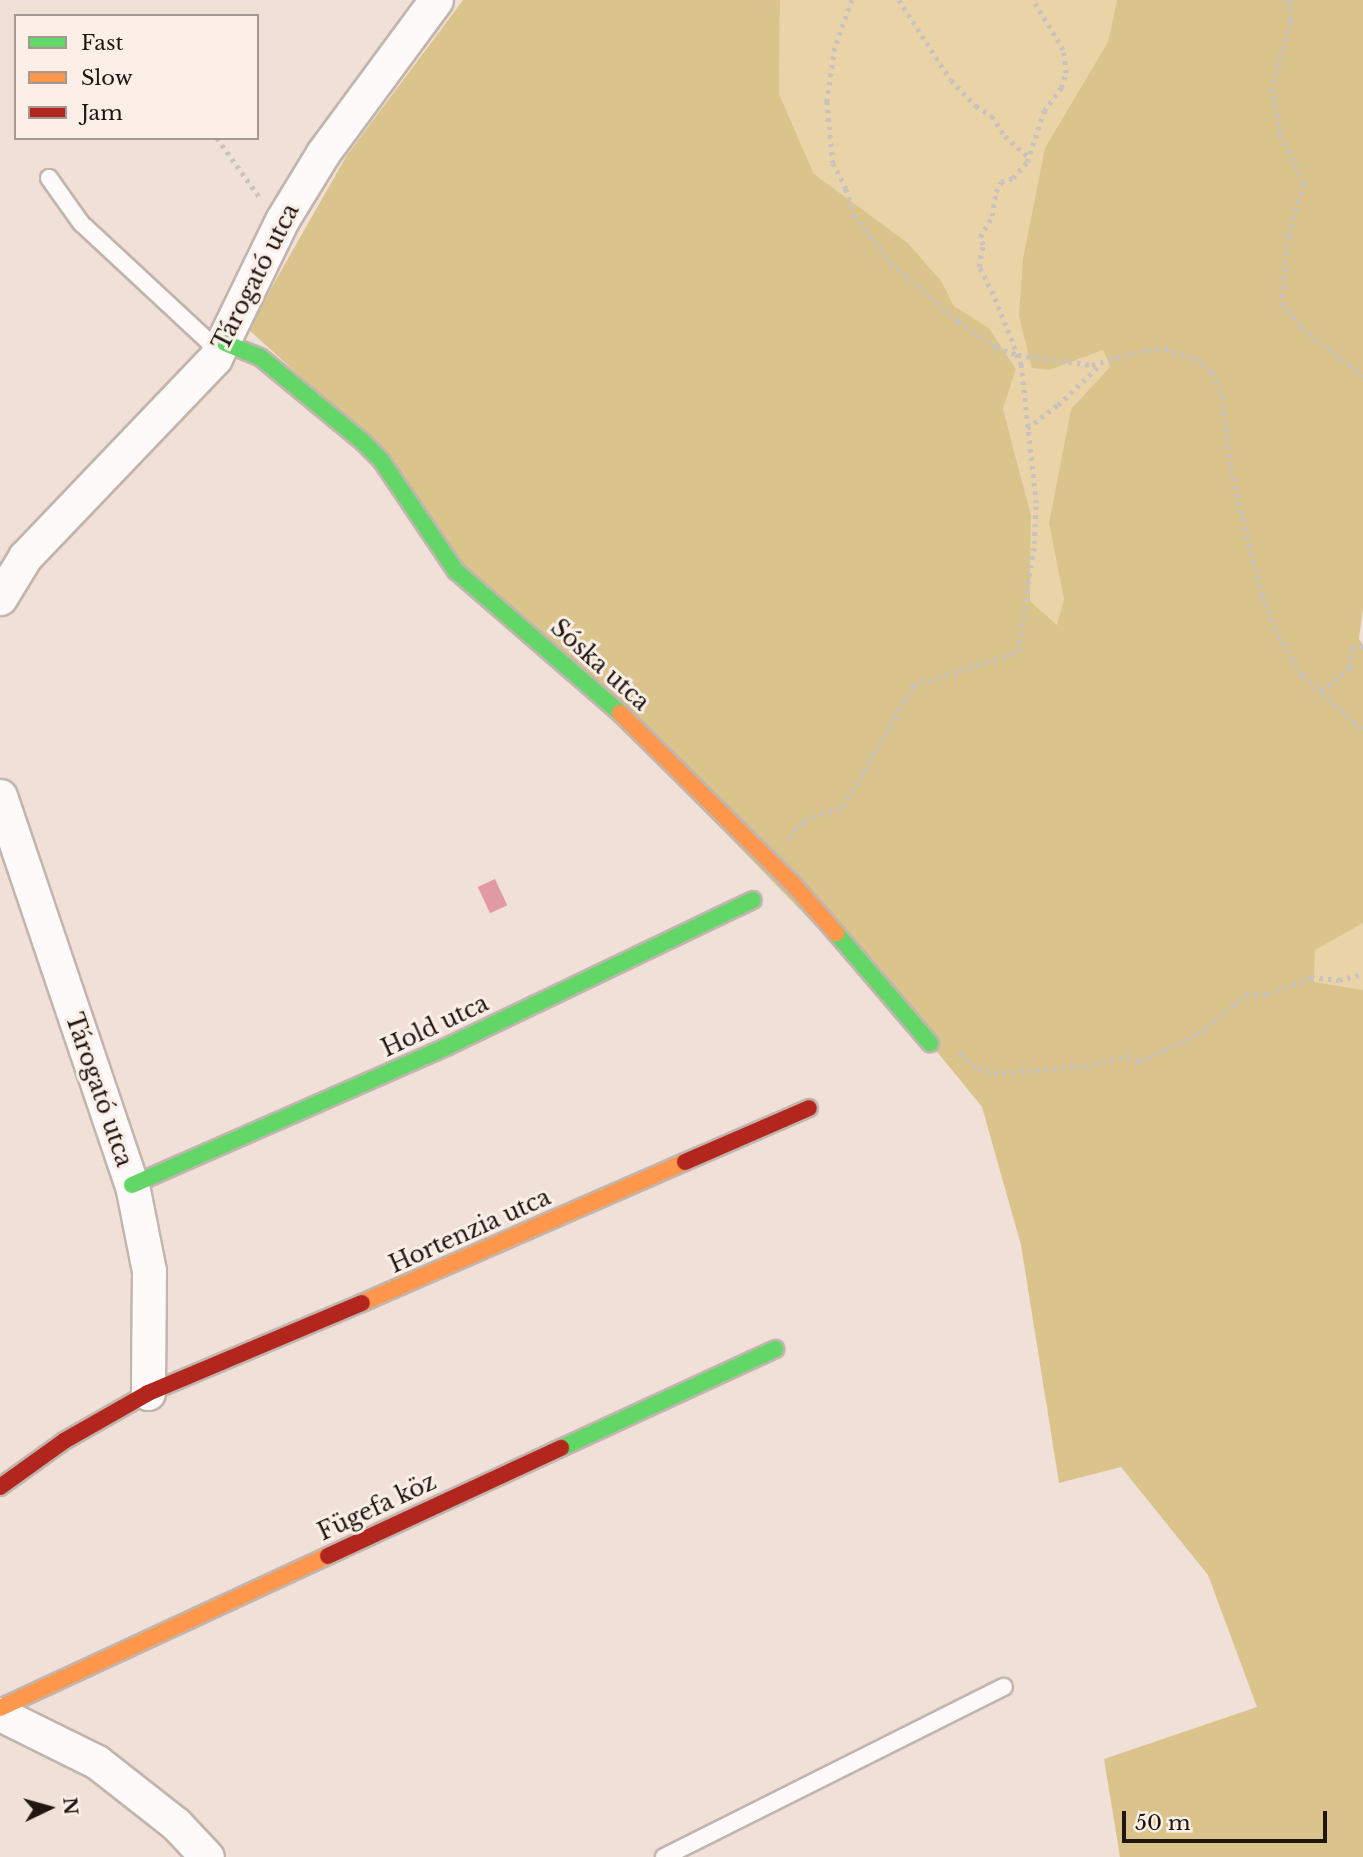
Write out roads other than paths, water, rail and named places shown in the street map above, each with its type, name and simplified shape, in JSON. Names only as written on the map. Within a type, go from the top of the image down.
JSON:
[{"type":"street","name":"Tárogató utca","points":[[0,598],[25,557],[223,347],[280,225],[323,153],[436,0]]},
{"type":"street","name":"Sóska utca","points":[[223,347],[260,357],[363,442],[381,460],[456,570],[624,716],[770,862],[862,962],[930,1043]]},
{"type":"street","name":"Tárogató utca","points":[[0,796],[131,1185],[149,1271],[148,1393]]},
{"type":"street","name":"Hold utca","points":[[131,1185],[446,1047],[753,900]]},
{"type":"street","name":"Hortenzia utca","points":[[2,1479],[148,1393],[176,1384],[809,1108]]},
{"type":"street","name":"Fügefa köz","points":[[0,1708],[775,1349]]},
{"type":"street","points":[[0,1714],[97,1762],[176,1824],[206,1857]]},
{"type":"lane","points":[[49,178],[81,223],[223,347]]},
{"type":"lane","points":[[664,1857],[1004,1687]]}]
